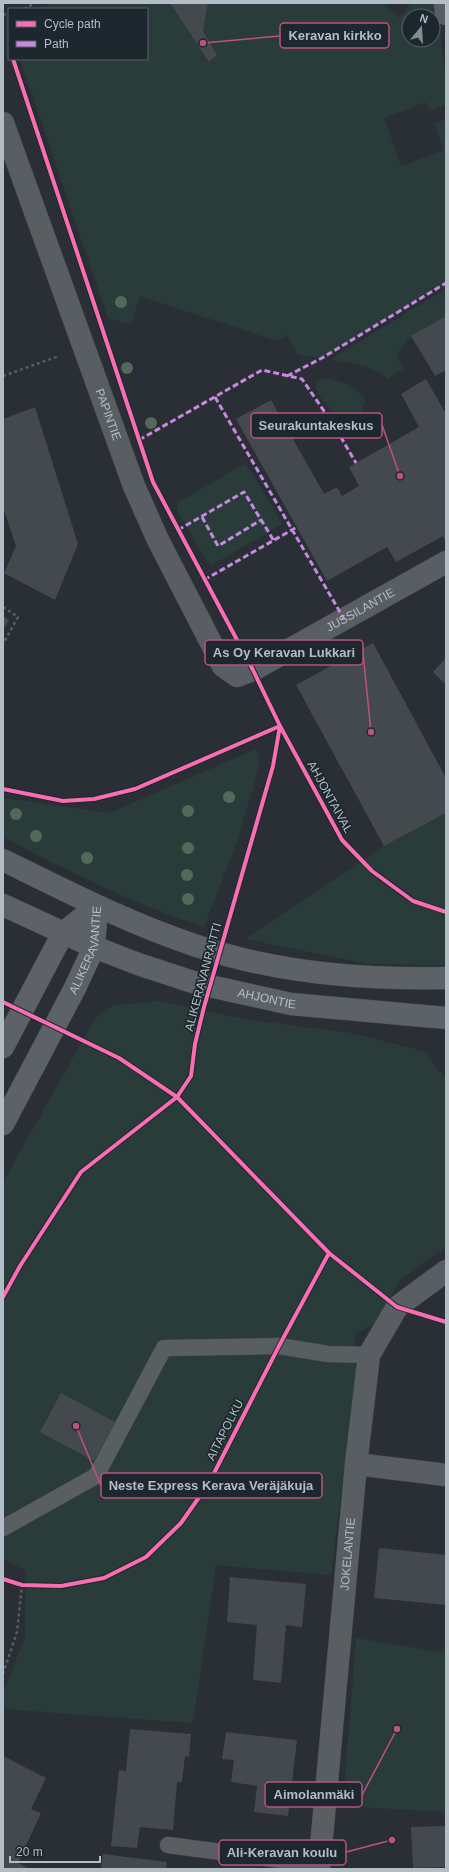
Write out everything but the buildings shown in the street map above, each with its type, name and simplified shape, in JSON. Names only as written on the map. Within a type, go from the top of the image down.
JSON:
[{"type":"main road","points":[[3,860],[97,906],[197,946],[244,959],[290,969],[370,978],[446,978]]},
{"type":"main road","name":"AHJONTIE","points":[[3,906],[94,947],[138,964],[187,980],[234,992],[290,1004],[446,1018]]},
{"type":"main road","name":"ALIKERAVANTIE","points":[[6,1041],[63,933],[97,906]]},
{"type":"main road","name":"ALIKERAVANTIE","points":[[3,1124],[75,988],[94,947],[97,906]]},
{"type":"street","points":[[444,3],[446,14]]},
{"type":"street","name":"PAPINTIE","points":[[3,122],[134,486],[158,540],[223,666],[237,676],[253,670]]},
{"type":"street","name":"JUSSILANTIE","points":[[253,670],[446,562]]},
{"type":"street","name":"JOKELANTIE","points":[[319,1867],[356,1464],[369,1355],[397,1307],[446,1271]]},
{"type":"street","points":[[356,1464],[446,1476]]},
{"type":"lane","points":[[3,1528],[96,1476],[164,1348],[279,1346],[328,1354],[369,1355]]},
{"type":"lane","points":[[168,1846],[319,1867]]},
{"type":"path","points":[[3,376],[84,347]]},
{"type":"path","points":[[3,607],[18,617],[3,644]]},
{"type":"path","points":[[16,1583],[30,1585]]},
{"type":"path","points":[[3,1674],[17,1632],[22,1585]]},
{"type":"shaded area","points":[[52,3],[170,3],[209,62],[217,55],[203,31],[208,3],[383,3],[399,18],[401,16],[401,48],[441,48],[441,40],[446,78],[446,104],[430,111],[426,102],[384,118],[401,166],[444,150],[434,123],[446,119],[446,283],[322,358],[298,355],[287,335],[277,341],[140,296],[131,325],[108,318],[20,60],[148,60],[148,8],[44,8]]},
{"type":"shaded area","points":[[412,3],[436,3],[437,8],[408,8]]},
{"type":"shaded area","points":[[446,289],[446,316],[411,336],[396,356],[404,368],[387,379],[382,374],[368,368],[353,363],[331,359]]},
{"type":"shaded area","points":[[324,377],[344,383],[363,396],[365,402],[360,414],[352,416],[337,413],[325,404],[317,391],[315,383]]},
{"type":"shaded area","points":[[246,463],[282,524],[210,566],[178,512],[177,503]]},
{"type":"shaded area","points":[[256,749],[260,763],[237,842],[204,927],[126,897],[76,874],[3,837],[3,798],[109,813]]},
{"type":"shaded area","points":[[446,813],[446,965],[368,964],[245,939],[384,846]]},
{"type":"shaded area","points":[[160,1001],[243,1019],[352,1033],[423,1051],[446,1079],[446,1247],[400,1280],[376,1323],[355,1334],[356,1374],[331,1575],[216,1565],[193,1723],[3,1709],[3,1694],[25,1637],[26,1571],[3,1558],[3,1182],[96,1017],[113,1005]]},
{"type":"shaded area","points":[[356,1638],[446,1653],[446,1812],[343,1806]]},
{"type":"marked path","points":[[287,376],[322,358],[446,283]]},
{"type":"marked path","points":[[139,440],[262,370],[302,379],[335,427],[356,463]]},
{"type":"marked path","points":[[215,397],[344,619]]},
{"type":"marked path","points":[[178,530],[244,492],[274,541]]},
{"type":"marked path","points":[[202,517],[218,546],[261,520]]},
{"type":"marked path","points":[[204,580],[297,527]]},
{"type":"cycle path","name":"AHJONTAIVAL","points":[[13,60],[153,482],[253,670],[280,726],[342,840],[372,871],[413,901],[446,912]]},
{"type":"cycle path","points":[[3,789],[63,801],[94,799],[135,789],[280,726]]},
{"type":"cycle path","name":"ALIKERAVANRAITTI","points":[[3,1297],[20,1266],[81,1172],[177,1097],[191,1076],[195,1044],[204,1007],[273,766],[280,726]]},
{"type":"cycle path","points":[[3,1002],[119,1058],[177,1097],[329,1253],[397,1307],[446,1322]]},
{"type":"cycle path","name":"AITAPOLKU","points":[[3,1579],[22,1585],[61,1586],[104,1578],[146,1557],[181,1523],[209,1483],[279,1346],[329,1253]]},
{"type":"place","name":"Keravan kirkko","points":[[203,43]]},
{"type":"place","name":"Seurakuntakeskus","points":[[400,476]]},
{"type":"place","name":"As Oy Keravan Lukkari","points":[[371,732]]},
{"type":"place","name":"Neste Express Kerava Veräjäkuja","points":[[76,1426]]},
{"type":"place","name":"Aimolanmäki","points":[[397,1729]]},
{"type":"place","name":"Ali-Keravan koulu","points":[[392,1840]]}]
